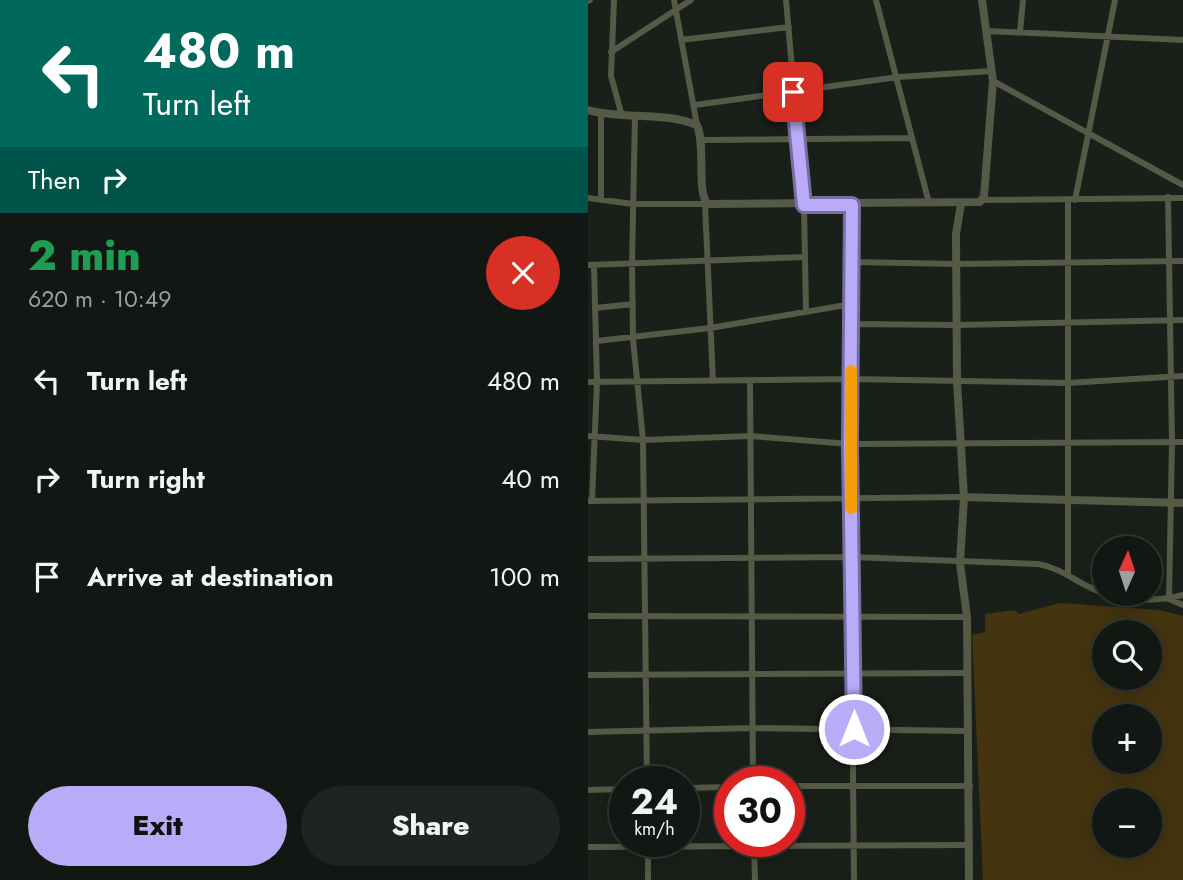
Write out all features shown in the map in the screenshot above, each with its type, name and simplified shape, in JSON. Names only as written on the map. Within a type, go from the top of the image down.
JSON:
[{"type":"street","points":[[614,0],[611,52],[614,90],[622,116]]},
{"type":"street","points":[[674,0],[701,140],[713,381]]},
{"type":"street","points":[[611,52],[691,0]]},
{"type":"street","points":[[786,0],[804,205],[806,312]]},
{"type":"street","points":[[876,0],[929,203]]},
{"type":"street","points":[[982,0],[993,81],[983,200]]},
{"type":"street","points":[[1020,32],[1023,0]]},
{"type":"street","points":[[1068,575],[1065,500],[1066,323],[1072,200],[1115,0]]},
{"type":"street","points":[[681,40],[789,27]]},
{"type":"street","points":[[987,31],[1183,40]]},
{"type":"street","points":[[695,106],[898,77],[992,71]]},
{"type":"street","points":[[993,81],[1183,185]]},
{"type":"street","points":[[588,110],[635,118],[671,118],[696,125]]},
{"type":"street","points":[[601,114],[601,200]]},
{"type":"street","points":[[635,118],[632,264],[634,339],[643,440],[646,766]]},
{"type":"street","points":[[701,140],[912,138]]},
{"type":"street","points":[[1168,197],[1172,442],[1170,599]]},
{"type":"street","points":[[588,198],[633,204],[804,205],[1183,198]]},
{"type":"street","points":[[961,204],[956,234],[957,382],[964,497],[960,563],[967,617],[969,880]]},
{"type":"street","points":[[852,205],[850,444],[854,616],[854,880]]},
{"type":"street","points":[[805,257],[591,265],[597,382],[590,501],[964,497],[1183,503]]},
{"type":"street","points":[[853,262],[956,264],[1183,261]]},
{"type":"street","points":[[595,308],[633,304]]},
{"type":"street","points":[[597,341],[634,339],[852,304]]},
{"type":"street","points":[[852,324],[957,325],[996,322],[1183,320]]},
{"type":"street","points":[[588,382],[639,384],[850,379],[1067,383],[1183,376]]},
{"type":"street","points":[[750,381],[753,766]]},
{"type":"street","points":[[592,436],[643,440],[751,436],[850,444],[1183,442]]},
{"type":"street","points":[[588,559],[852,557],[1038,564],[1111,596],[1170,599],[1183,595]]},
{"type":"street","points":[[1170,599],[1183,605]]},
{"type":"street","points":[[588,615],[967,617]]},
{"type":"street","points":[[588,675],[753,672],[968,674]]},
{"type":"street","points":[[588,732],[753,728],[969,731]]},
{"type":"street","points":[[805,786],[970,786]]},
{"type":"street","points":[[588,790],[609,789]]},
{"type":"street","points":[[805,845],[970,845]]},
{"type":"street","points":[[588,847],[609,846]]},
{"type":"street","points":[[648,857],[648,880]]},
{"type":"street","points":[[754,857],[755,880]]},
{"type":"shaded area","points":[[1059,603],[1160,610],[1183,616],[1183,880],[983,880],[972,635],[985,632],[985,614],[1015,610],[1019,614]]},
{"type":"slow traffic","points":[[851,371],[851,508]]},
{"type":"route","points":[[793,92],[804,205],[852,205],[850,444],[854,729]]}]
